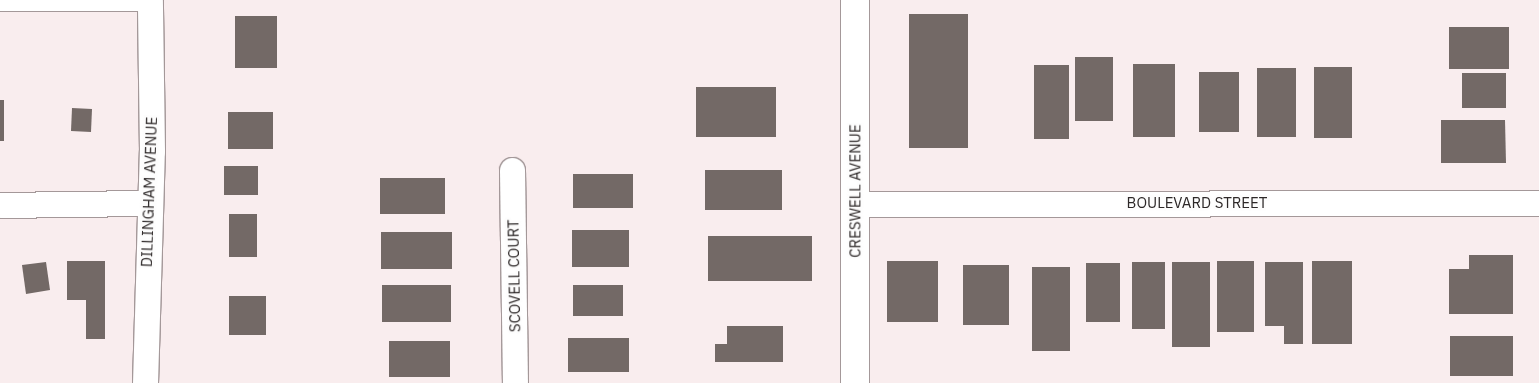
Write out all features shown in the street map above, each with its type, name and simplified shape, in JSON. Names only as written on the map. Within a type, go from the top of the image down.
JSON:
[{"type":"street","name":"CRESWELL AVENUE","points":[[855,0],[855,383]]},
{"type":"street","name":"DILLINGHAM AVENUE","points":[[145,383],[150,203],[150,3]]},
{"type":"street","name":"SCOVELL COURT","points":[[512,170],[515,383]]},
{"type":"street","points":[[0,205],[150,203]]},
{"type":"street","name":"BOULEVARD STREET","points":[[855,204],[1539,203]]},
{"type":"lane","points":[[0,5],[150,3]]},
{"type":"building","points":[[909,14],[968,14],[968,148],[909,148]]},
{"type":"building","points":[[235,16],[277,16],[277,68],[235,68]]},
{"type":"building","points":[[1449,27],[1509,27],[1509,69],[1449,69]]},
{"type":"building","points":[[1075,57],[1113,57],[1113,121],[1075,121]]},
{"type":"building","points":[[1133,64],[1175,64],[1175,137],[1133,137]]},
{"type":"building","points":[[1034,65],[1069,65],[1069,139],[1034,139]]},
{"type":"building","points":[[1314,67],[1352,67],[1352,138],[1314,138]]},
{"type":"building","points":[[1257,68],[1296,68],[1296,137],[1257,137]]},
{"type":"building","points":[[1199,72],[1239,72],[1239,132],[1199,132]]},
{"type":"building","points":[[1462,73],[1506,73],[1506,108],[1462,108]]},
{"type":"building","points":[[696,87],[776,87],[776,137],[696,137]]},
{"type":"building","points":[[0,100],[4,100],[4,141],[0,141]]},
{"type":"building","points":[[72,108],[92,109],[91,132],[71,131]]},
{"type":"building","points":[[228,112],[273,112],[273,149],[228,149]]},
{"type":"building","points":[[1441,120],[1505,120],[1506,163],[1441,163]]},
{"type":"building","points":[[224,166],[258,166],[258,195],[224,195]]},
{"type":"building","points":[[705,170],[782,170],[782,210],[705,210]]},
{"type":"building","points":[[573,174],[633,174],[633,208],[573,208]]},
{"type":"building","points":[[380,178],[445,178],[445,214],[380,214]]},
{"type":"building","points":[[229,214],[257,214],[257,257],[229,257]]},
{"type":"building","points":[[572,230],[629,230],[629,267],[572,267]]},
{"type":"building","points":[[381,232],[452,232],[452,269],[381,269]]},
{"type":"building","points":[[708,236],[812,236],[812,281],[708,281]]},
{"type":"building","points":[[1469,255],[1513,255],[1513,314],[1449,314],[1449,269],[1469,269]]},
{"type":"building","points":[[67,261],[105,261],[105,339],[86,339],[86,300],[67,300]]},
{"type":"building","points":[[887,261],[938,261],[938,322],[887,322]]},
{"type":"building","points":[[1217,261],[1254,261],[1254,332],[1217,332]]},
{"type":"building","points":[[1312,261],[1352,261],[1352,344],[1312,344]]},
{"type":"building","points":[[46,262],[50,290],[26,294],[22,265]]},
{"type":"building","points":[[1132,262],[1165,262],[1165,329],[1132,329]]},
{"type":"building","points":[[1172,262],[1210,262],[1210,347],[1172,347]]},
{"type":"building","points":[[1265,262],[1303,262],[1303,344],[1284,344],[1284,326],[1265,326]]},
{"type":"building","points":[[1086,263],[1120,263],[1120,322],[1086,322]]},
{"type":"building","points":[[963,265],[1009,265],[1009,325],[963,325]]},
{"type":"building","points":[[1032,267],[1070,267],[1070,351],[1032,351]]},
{"type":"building","points":[[382,285],[451,285],[451,322],[382,322]]},
{"type":"building","points":[[573,285],[623,285],[623,316],[573,316]]},
{"type":"building","points":[[229,296],[266,296],[266,335],[229,335]]},
{"type":"building","points":[[727,326],[783,326],[783,362],[715,362],[715,344],[727,344]]},
{"type":"building","points":[[1450,336],[1513,336],[1513,376],[1450,376]]},
{"type":"building","points":[[568,338],[629,338],[629,372],[568,372]]},
{"type":"building","points":[[389,341],[450,341],[450,377],[389,377]]}]
